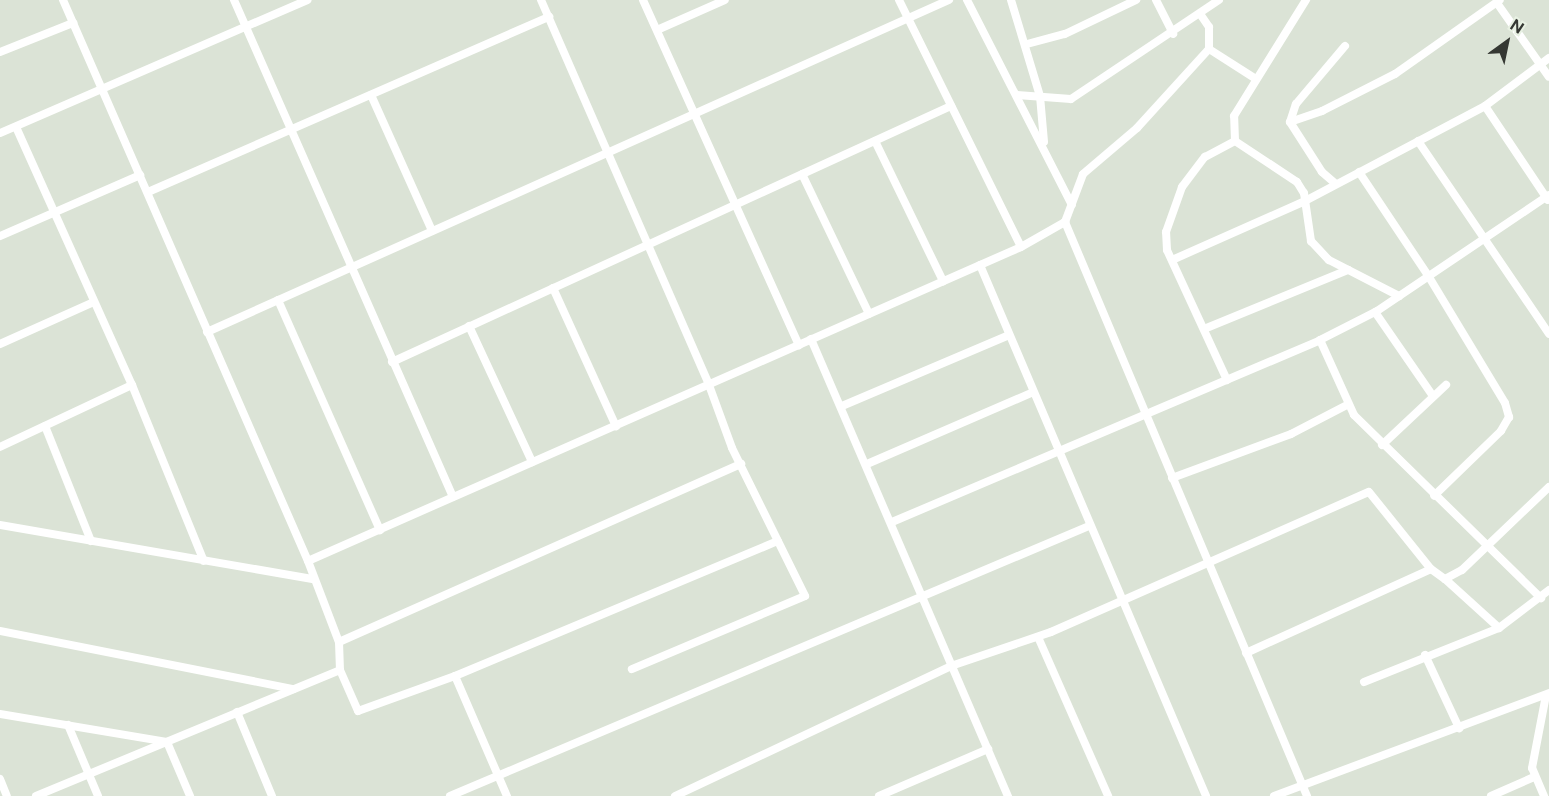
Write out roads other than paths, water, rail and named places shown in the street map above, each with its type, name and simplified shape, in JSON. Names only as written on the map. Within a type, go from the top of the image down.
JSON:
[{"type":"street","points":[[63,0],[104,89],[207,332],[308,561],[312,579],[339,642],[340,670],[358,711],[455,676],[778,541]]},
{"type":"street","points":[[234,0],[349,268],[453,497]]},
{"type":"street","points":[[0,134],[307,0]]},
{"type":"street","points":[[541,0],[609,152],[741,464],[805,596],[632,669]]},
{"type":"street","points":[[643,0],[799,345]]},
{"type":"street","points":[[657,30],[725,0]]},
{"type":"street","points":[[899,0],[1021,247]]},
{"type":"street","points":[[207,332],[949,0]]},
{"type":"street","points":[[967,0],[1044,146],[1072,206]]},
{"type":"street","points":[[1011,0],[1040,96],[1044,146]]},
{"type":"street","points":[[1026,44],[1065,34],[1136,0]]},
{"type":"street","points":[[1156,0],[1173,34]]},
{"type":"street","points":[[1017,94],[1071,99],[1173,34],[1219,0]]},
{"type":"street","points":[[1235,141],[1234,116],[1306,0]]},
{"type":"street","points":[[1290,122],[1322,111],[1395,74],[1498,2],[1549,76]]},
{"type":"street","points":[[308,561],[1021,247],[1065,222],[1083,174],[1137,128],[1209,49],[1209,27],[1201,15]]},
{"type":"street","points":[[148,192],[549,17]]},
{"type":"street","points":[[1,50],[73,23]]},
{"type":"street","points":[[1290,122],[1296,104],[1345,46]]},
{"type":"street","points":[[1209,49],[1256,79]]},
{"type":"street","points":[[1172,260],[1305,201],[1485,106],[1549,58]]},
{"type":"street","points":[[371,95],[432,231]]},
{"type":"street","points":[[392,362],[951,106]]},
{"type":"street","points":[[892,522],[1320,340],[1375,312],[1483,238],[1548,198],[1485,106]]},
{"type":"street","points":[[1290,122],[1322,172],[1336,184]]},
{"type":"street","points":[[16,127],[132,385],[204,561]]},
{"type":"street","points":[[875,141],[943,281]]},
{"type":"street","points":[[1235,141],[1298,182],[1305,201],[1311,242],[1329,260],[1399,297]]},
{"type":"street","points":[[1227,380],[1164,241],[1182,187],[1205,157],[1235,141]]},
{"type":"street","points":[[1418,141],[1549,334]]},
{"type":"street","points":[[1359,172],[1429,277],[1506,403],[1509,417],[1501,431],[1434,496]]},
{"type":"street","points":[[802,174],[869,314]]},
{"type":"street","points":[[0,236],[140,175]]},
{"type":"street","points":[[1065,222],[1307,796]]},
{"type":"street","points":[[980,265],[1057,452],[1206,796]]},
{"type":"street","points":[[1204,329],[1348,270]]},
{"type":"street","points":[[554,288],[615,426]]},
{"type":"street","points":[[278,300],[380,530]]},
{"type":"street","points":[[0,344],[94,302]]},
{"type":"street","points":[[1375,312],[1433,396]]},
{"type":"street","points":[[469,326],[532,462]]},
{"type":"street","points":[[842,405],[1009,335]]},
{"type":"street","points":[[811,339],[842,405],[1008,796]]},
{"type":"street","points":[[1320,340],[1347,405],[1382,445],[1541,598]]},
{"type":"street","points":[[0,447],[132,385]]},
{"type":"street","points":[[1382,445],[1446,385]]},
{"type":"street","points":[[867,464],[1033,392]]},
{"type":"street","points":[[1172,478],[1291,434],[1347,405]]},
{"type":"street","points":[[45,426],[91,541]]},
{"type":"street","points":[[339,642],[741,464]]},
{"type":"street","points":[[1446,579],[1487,547],[1549,487]]},
{"type":"street","points":[[675,796],[951,666],[1038,637],[1209,566],[1369,492],[1431,569],[1446,579],[1500,628]]},
{"type":"street","points":[[0,525],[312,579]]},
{"type":"street","points":[[450,796],[921,594],[1089,526]]},
{"type":"street","points":[[1246,653],[1431,569]]},
{"type":"street","points":[[1364,682],[1425,655],[1500,628],[1549,590]]},
{"type":"street","points":[[0,631],[294,689]]},
{"type":"street","points":[[1038,637],[1108,796]]},
{"type":"street","points":[[1425,655],[1459,728]]},
{"type":"street","points":[[36,796],[340,670]]},
{"type":"street","points":[[455,676],[507,796]]},
{"type":"street","points":[[1274,796],[1302,783],[1548,694]]},
{"type":"street","points":[[1544,796],[1534,777],[1532,754],[1548,694]]},
{"type":"street","points":[[237,712],[272,796]]},
{"type":"street","points":[[0,714],[167,742]]},
{"type":"street","points":[[68,725],[98,796]]},
{"type":"street","points":[[167,742],[190,796]]},
{"type":"street","points":[[879,796],[987,749]]},
{"type":"street","points":[[1491,796],[1534,777]]},
{"type":"street","points":[[0,779],[7,796]]}]
